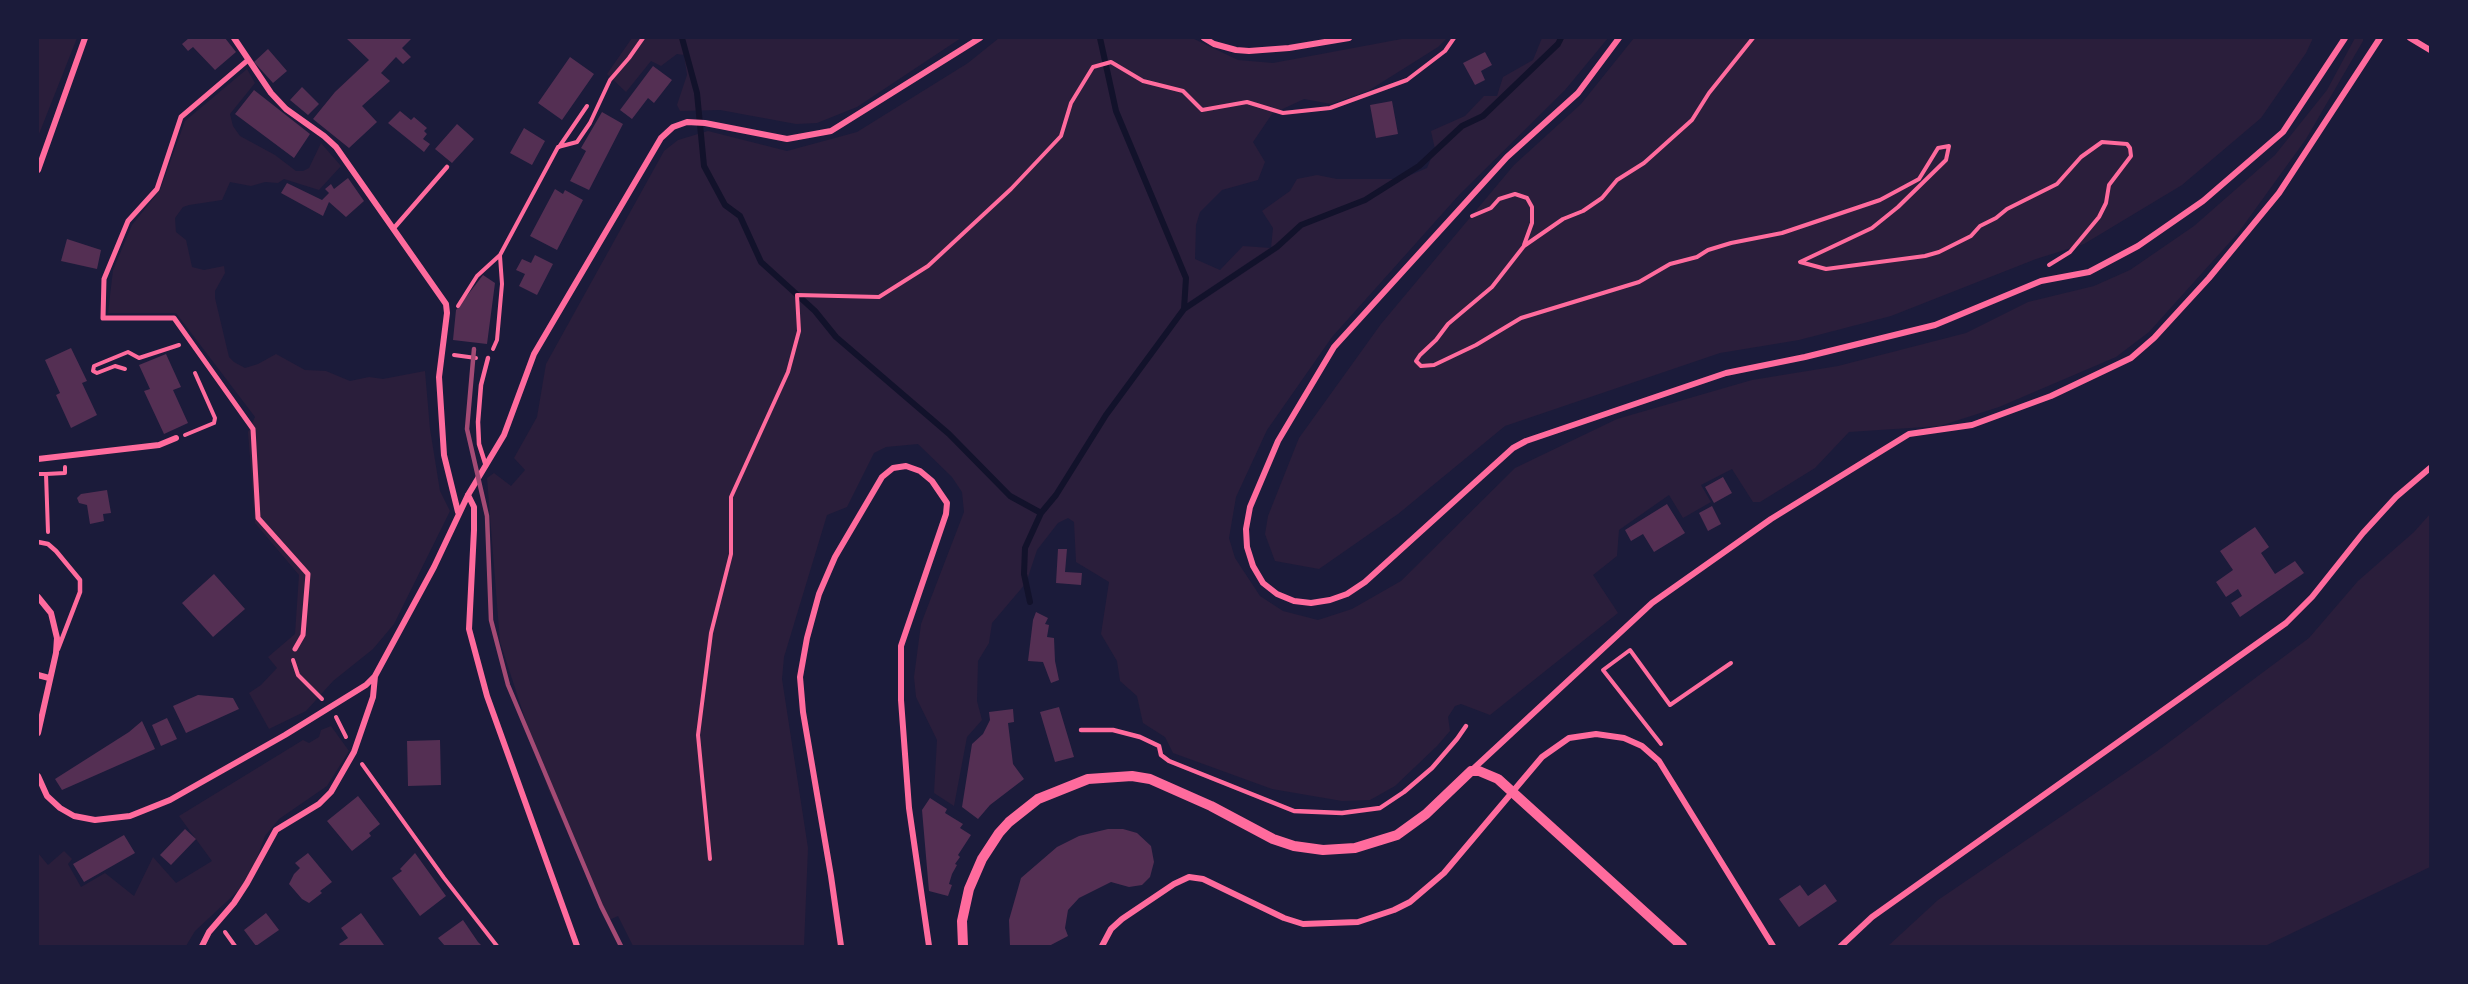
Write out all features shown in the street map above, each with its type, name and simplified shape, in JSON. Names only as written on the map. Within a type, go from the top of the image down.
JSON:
[{"type":"street","points":[[38,170],[85,38]]},
{"type":"street","points":[[234,38],[261,80],[286,109],[336,147],[447,307],[439,377],[444,455],[458,513]]},
{"type":"street","points":[[38,776],[47,796],[60,808],[74,816],[96,820],[130,816],[170,800],[366,686],[375,676],[434,567],[458,513],[512,416],[534,354],[650,156],[668,131],[687,122],[705,123],[787,139],[831,130],[980,38]]},
{"type":"street","points":[[1204,38],[1214,44],[1249,51],[1289,48],[1349,38]]},
{"type":"street","points":[[1619,38],[1578,93],[1507,157],[1334,347],[1278,441],[1250,507],[1246,529],[1247,547],[1253,566],[1263,583],[1277,594],[1294,601],[1311,603],[1347,594],[1365,582],[1513,448],[1526,441],[1726,373],[1805,357],[1935,325],[2041,280],[2090,272],[2138,246],[2203,201],[2283,132],[2345,38]]},
{"type":"street","points":[[963,946],[964,906],[974,875],[990,846],[1009,822],[1024,810],[1053,792],[1079,783],[1110,777],[1132,776],[1149,779],[1212,806],[1273,839],[1308,849],[1336,850],[1369,845],[1397,835],[1426,814],[1501,741],[1652,603],[1771,519],[1910,434],[1972,425],[2051,396],[2131,358],[2154,338],[2209,278],[2279,193],[2380,38]]},
{"type":"street","points":[[2410,38],[2430,50]]},
{"type":"street","points":[[248,60],[181,117],[157,189],[128,221],[104,279],[103,318],[174,318],[253,429],[258,518],[308,574],[303,635],[295,649]]},
{"type":"street","points":[[38,459],[159,445],[176,438]]},
{"type":"street","points":[[841,946],[803,712],[800,677],[807,638],[819,594],[835,557],[882,477],[893,468],[906,466],[920,471],[932,481],[947,503],[946,514],[901,646],[901,700],[909,808],[929,946]]},
{"type":"street","points":[[1841,946],[1872,917],[2286,623],[2312,597],[2363,533],[2396,497],[2430,468]]},
{"type":"street","points":[[468,495],[474,507],[469,629],[487,696],[577,946]]},
{"type":"street","points":[[38,597],[47,607],[57,638],[56,653],[38,733]]},
{"type":"street","points":[[38,675],[49,678]]},
{"type":"street","points":[[202,946],[209,932],[234,903],[247,883],[276,830],[319,804],[331,792],[354,752],[373,697],[375,676]]},
{"type":"street","points":[[1102,946],[1112,928],[1122,919],[1174,884],[1189,877],[1203,879],[1284,918],[1303,924],[1341,924],[1377,917],[1410,902],[1444,873],[1542,757],[1562,742],[1582,734],[1617,736],[1642,746],[1659,762],[1773,946]]},
{"type":"street","points":[[1471,771],[1486,772],[1505,786],[1682,946]]},
{"type":"lane","points":[[394,228],[447,167]]},
{"type":"lane","points":[[486,466],[479,444],[478,422],[481,385],[488,358]]},
{"type":"lane","points":[[38,542],[48,544],[80,580],[81,586],[56,653]]},
{"type":"lane","points":[[1080,730],[1113,730],[1140,737],[1159,746],[1161,755],[1175,764],[1294,811],[1342,813],[1380,808],[1404,792],[1432,768],[1457,740],[1466,726]]},
{"type":"path","points":[[558,147],[577,142],[590,123],[610,80],[643,38]]},
{"type":"path","points":[[710,860],[702,797],[698,735],[711,633],[731,554],[730,497],[788,372],[800,332],[797,295],[879,297],[928,266],[996,203],[1061,136],[1071,103],[1093,67],[1111,62],[1143,81],[1183,91],[1202,110],[1247,102],[1283,113],[1330,108],[1407,80],[1445,51],[1454,38]]},
{"type":"path","points":[[1753,38],[1709,93],[1692,120],[1644,163],[1617,180],[1602,198],[1583,211],[1563,219],[1524,246],[1492,287],[1448,324],[1436,340],[1420,355],[1416,361],[1420,366],[1434,365],[1476,345],[1521,318],[1639,282],[1670,264],[1697,257],[1708,250],[1782,232],[1880,200],[1919,179],[1938,148],[1949,146],[1946,160],[1898,207],[1872,228],[1800,261],[1826,269],[1925,256],[1939,252],[1971,236],[1980,226],[1996,218],[2007,208],[2057,184],[2081,157],[2102,142],[2127,144],[2131,156],[2109,185],[2106,203],[2099,217],[2070,252],[2044,269],[2026,287]]},
{"type":"path","points":[[447,307],[457,308],[477,276],[500,255],[558,147],[587,106]]},
{"type":"path","points":[[1468,218],[1491,208],[1499,199],[1515,194],[1527,198],[1532,207],[1532,224],[1524,246]]},
{"type":"path","points":[[488,358],[497,340],[502,284],[500,255]]},
{"type":"path","points":[[125,369],[115,366],[97,373],[93,371],[94,366],[128,352],[139,358],[183,345]]},
{"type":"path","points":[[176,438],[214,423],[215,418],[192,366]]},
{"type":"path","points":[[38,474],[65,473],[65,464],[55,464],[55,457]]},
{"type":"path","points":[[46,474],[48,544]]},
{"type":"path","points":[[295,649],[293,661],[298,675],[330,707],[354,752],[444,878],[497,946]]},
{"type":"path","points":[[1603,670],[1630,650],[1670,705],[1731,663]]},
{"type":"path","points":[[1593,657],[1663,747],[1664,756],[1659,762]]},
{"type":"shaded area","points":[[38,38],[77,38],[39,134],[38,133]]},
{"type":"shaded area","points":[[632,38],[961,38],[857,107],[817,123],[796,124],[720,110],[680,111],[677,105],[687,75],[684,55],[677,54],[661,66],[651,61],[626,92],[607,74]]},
{"type":"shaded area","points":[[999,38],[1192,38],[1238,60],[1273,63],[1407,38],[1447,38],[1438,47],[1368,91],[1331,104],[1304,99],[1272,114],[1253,142],[1265,162],[1258,180],[1222,190],[1200,212],[1196,225],[1195,259],[1220,270],[1243,246],[1271,248],[1273,228],[1262,211],[1290,191],[1297,179],[1317,175],[1337,179],[1401,179],[1427,168],[1435,149],[1431,131],[1465,116],[1484,96],[1497,96],[1503,77],[1533,60],[1542,38],[1608,38],[1565,90],[1459,195],[1332,337],[1267,430],[1236,497],[1229,538],[1235,558],[1260,596],[1283,611],[1318,620],[1352,609],[1401,581],[1515,468],[1617,419],[1752,380],[1838,366],[1966,333],[2028,302],[2094,286],[2130,270],[2194,226],[2275,155],[2327,90],[2355,38],[2363,38],[2363,41],[2306,139],[2238,233],[2149,332],[2116,357],[1999,407],[1940,426],[1849,432],[1815,468],[1760,502],[1753,502],[1732,469],[1701,485],[1711,502],[1683,518],[1669,495],[1619,530],[1617,556],[1593,575],[1618,613],[1490,715],[1461,704],[1455,706],[1448,717],[1450,731],[1437,746],[1395,786],[1370,800],[1342,801],[1272,789],[1173,753],[1165,737],[1143,723],[1137,696],[1120,681],[1117,661],[1101,634],[1109,582],[1076,562],[1074,522],[1068,518],[1058,523],[1037,550],[1026,583],[992,623],[989,643],[978,661],[977,701],[982,720],[967,737],[954,806],[934,793],[937,740],[916,697],[914,677],[921,624],[964,512],[962,492],[952,477],[918,444],[886,447],[874,453],[847,507],[827,515],[784,657],[782,679],[808,848],[804,946],[633,946],[618,916],[607,921],[548,789],[500,642],[487,478],[494,473],[511,486],[525,470],[514,458],[537,417],[546,364],[664,151],[678,140],[708,131],[787,151],[857,132],[968,63]]},
{"type":"shaded area","points":[[1634,38],[2313,38],[2306,53],[2261,118],[2182,185],[2084,244],[2036,259],[1891,316],[1799,340],[1720,353],[1505,426],[1398,514],[1319,569],[1275,561],[1265,534],[1268,516],[1299,438],[1381,324],[1514,165],[1581,104]]},
{"type":"shaded area","points":[[247,69],[255,83],[230,114],[233,126],[240,136],[275,155],[296,171],[309,168],[321,143],[341,166],[319,190],[284,179],[278,183],[265,182],[251,186],[230,182],[222,200],[183,207],[175,218],[176,232],[186,240],[192,267],[204,270],[224,266],[225,273],[215,291],[215,298],[229,357],[245,368],[276,354],[305,370],[326,371],[350,381],[369,377],[383,379],[425,371],[430,429],[440,491],[450,511],[394,624],[373,649],[333,681],[306,711],[269,729],[249,693],[261,685],[277,668],[268,657],[295,634],[299,575],[255,523],[248,432],[255,417],[176,313],[108,313],[113,270],[132,225],[160,190],[185,121]]},
{"type":"shaded area","points":[[2430,514],[2430,867],[2265,946],[1888,946],[1938,900],[2156,752],[2309,638],[2358,581],[2414,532]]},
{"type":"shaded area","points":[[331,726],[349,751],[327,786],[279,819],[265,836],[253,869],[238,891],[195,931],[186,946],[38,946],[38,853],[48,865],[64,851],[72,859],[68,864],[81,887],[105,873],[134,896],[153,857],[176,883],[212,861],[179,816],[303,740],[309,743],[319,737],[321,730]]},
{"type":"building","points":[[189,38],[225,38],[236,52],[215,70],[193,47],[188,51],[182,44]]},
{"type":"building","points":[[346,38],[411,39],[402,48],[411,57],[403,64],[396,57],[381,73],[390,81],[362,106],[377,122],[349,148],[313,119],[335,92],[369,60]]},
{"type":"building","points":[[268,49],[287,71],[273,83],[254,62]]},
{"type":"building","points":[[1485,52],[1492,65],[1481,71],[1485,80],[1475,85],[1463,63]]},
{"type":"building","points":[[570,57],[594,74],[562,120],[538,103]]},
{"type":"building","points":[[653,66],[672,80],[654,103],[648,98],[632,119],[620,110]]},
{"type":"building","points":[[302,87],[319,104],[308,115],[290,100]]},
{"type":"building","points":[[254,90],[310,134],[294,158],[235,114]]},
{"type":"building","points":[[1392,101],[1398,134],[1376,138],[1370,105]]},
{"type":"building","points":[[400,111],[411,120],[414,117],[427,128],[424,131],[427,134],[423,139],[430,144],[424,152],[388,123]]},
{"type":"building","points":[[602,112],[623,124],[589,190],[570,181],[586,151],[581,148]]},
{"type":"building","points":[[457,124],[474,139],[452,163],[435,149]]},
{"type":"building","points":[[524,128],[545,141],[532,165],[510,153]]},
{"type":"building","points":[[348,178],[364,201],[346,217],[329,202],[323,216],[281,193],[287,183],[322,200],[329,193],[325,189],[331,184],[334,189]]},
{"type":"building","points":[[555,189],[563,194],[565,190],[583,200],[557,250],[530,236]]},
{"type":"building","points":[[67,239],[101,250],[97,269],[61,261]]},
{"type":"building","points":[[535,255],[553,264],[537,295],[519,286],[525,274],[516,270],[522,259],[531,263]]},
{"type":"building","points":[[483,275],[495,283],[487,344],[453,340],[456,310]]},
{"type":"building","points":[[71,348],[87,381],[82,383],[97,415],[71,428],[56,395],[60,393],[45,360]]},
{"type":"building","points":[[166,354],[181,387],[173,390],[188,423],[164,434],[144,391],[150,389],[139,365]]},
{"type":"building","points":[[1723,477],[1732,493],[1714,503],[1705,487]]},
{"type":"building","points":[[107,490],[111,513],[103,514],[104,521],[90,524],[87,505],[79,503],[77,498],[81,494]]},
{"type":"building","points":[[1667,504],[1685,533],[1654,552],[1643,534],[1631,541],[1625,530]]},
{"type":"building","points":[[1712,506],[1721,524],[1708,531],[1699,513]]},
{"type":"building","points":[[2255,527],[2269,547],[2261,553],[2275,574],[2295,561],[2304,573],[2240,617],[2231,603],[2242,596],[2238,589],[2226,597],[2216,582],[2233,570],[2220,551]]},
{"type":"building","points":[[1058,549],[1067,549],[1065,572],[1082,573],[1081,585],[1056,583]]},
{"type":"building","points":[[214,574],[245,609],[213,637],[182,603]]},
{"type":"building","points":[[1036,612],[1048,618],[1045,624],[1049,625],[1047,637],[1054,638],[1059,680],[1051,683],[1043,662],[1028,661]]},
{"type":"building","points":[[198,695],[233,698],[239,709],[186,733],[173,706]]},
{"type":"building","points":[[1059,707],[1074,757],[1055,762],[1040,712]]},
{"type":"building","points":[[1013,709],[1014,722],[1008,723],[1013,764],[1024,779],[990,805],[978,819],[962,807],[972,744],[983,734],[990,720],[989,712]]},
{"type":"building","points":[[167,718],[177,739],[161,746],[152,725]]},
{"type":"building","points":[[142,721],[155,749],[62,790],[55,779],[129,732]]},
{"type":"building","points":[[440,740],[441,785],[408,786],[407,741]]},
{"type":"building","points":[[358,796],[380,824],[369,833],[371,836],[352,851],[327,821]]},
{"type":"building","points":[[930,798],[947,809],[945,813],[963,824],[960,828],[971,835],[958,855],[960,857],[955,864],[957,865],[949,884],[952,885],[948,896],[929,891],[922,810]]},
{"type":"building","points":[[185,829],[196,839],[171,865],[160,855]]},
{"type":"building","points":[[1108,829],[1123,829],[1137,833],[1151,846],[1154,862],[1150,877],[1142,885],[1129,887],[1111,882],[1079,898],[1068,910],[1065,928],[1068,936],[1049,946],[1010,946],[1009,920],[1021,878],[1057,847],[1079,836]]},
{"type":"building","points":[[124,835],[135,853],[84,882],[73,864]]},
{"type":"building","points":[[308,853],[332,882],[309,903],[302,899],[289,884],[300,868],[295,863]]},
{"type":"building","points":[[415,853],[446,896],[420,916],[392,878],[402,871],[400,869]]},
{"type":"building","points":[[1825,884],[1837,901],[1799,927],[1779,899],[1800,885],[1808,896]]},
{"type":"building","points":[[266,913],[279,930],[256,946],[244,930]]},
{"type":"building","points":[[361,913],[384,945],[341,946],[339,944],[348,938],[341,928]]},
{"type":"building","points":[[463,920],[482,946],[445,946],[438,938]]},
{"type":"waterway","points":[[682,38],[697,93],[704,166],[725,205],[740,216],[761,262],[815,311],[836,337],[949,434],[1010,496],[1041,513]]},
{"type":"waterway","points":[[1100,38],[1116,111],[1186,278],[1184,309]]},
{"type":"waterway","points":[[1030,602],[1024,574],[1025,548],[1041,513],[1056,495],[1106,415],[1184,309],[1277,247],[1301,225],[1365,200],[1419,166],[1462,126],[1483,116],[1558,44],[1561,38]]},
{"type":"railway","points":[[474,349],[467,429],[487,516],[491,620],[508,685],[601,906],[621,946]]}]
